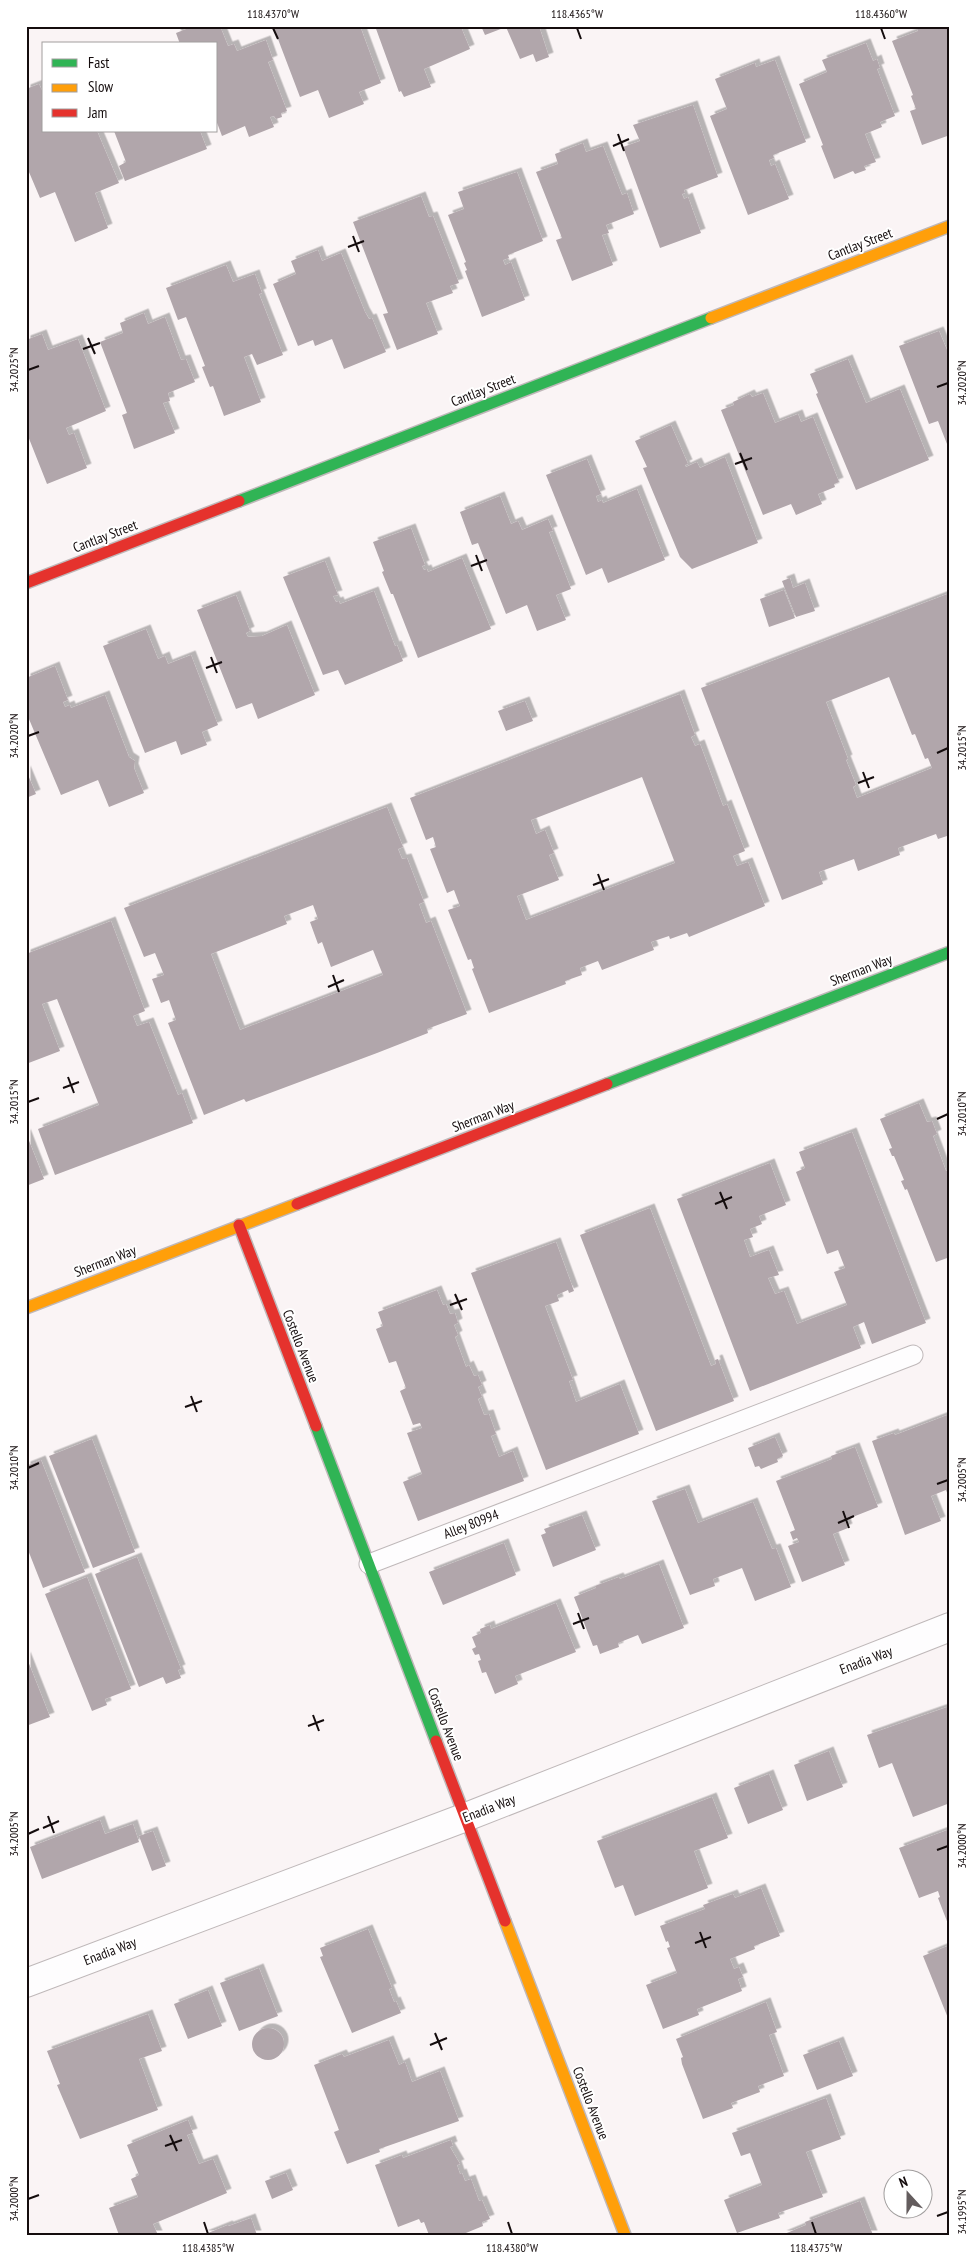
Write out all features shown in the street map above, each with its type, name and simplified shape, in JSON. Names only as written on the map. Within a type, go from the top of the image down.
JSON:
[{"type":"street","name":"Cantlay Street","points":[[26,583],[950,226]]},
{"type":"street","name":"Sherman Way","points":[[26,1308],[950,952]]},
{"type":"street","name":"Costello Avenue","points":[[239,1225],[625,2235]]},
{"type":"street","name":"Enadia Way","points":[[26,1983],[466,1817],[950,1627]]},
{"type":"lane","name":"Alley 80994","points":[[369,1564],[913,1355]]},
{"type":"building","points":[[194,26],[220,26],[228,46],[234,44],[237,51],[266,40],[273,60],[268,62],[287,111],[281,113],[282,117],[276,119],[274,116],[270,117],[274,127],[249,137],[245,126],[222,136],[218,125],[218,42],[179,42],[176,33]]},
{"type":"building","points":[[273,26],[360,26],[381,83],[359,92],[364,104],[329,118],[318,90],[300,97]]},
{"type":"building","points":[[375,26],[461,27],[470,49],[424,69],[431,87],[404,97],[401,91],[399,92]]},
{"type":"building","points":[[481,26],[539,26],[549,57],[536,62],[533,54],[520,59],[506,27],[485,35]]},
{"type":"building","points":[[916,26],[950,26],[950,135],[922,145],[910,111],[916,109],[911,96],[913,95],[892,41],[918,31]]},
{"type":"building","points":[[866,43],[873,61],[877,59],[880,68],[877,69],[895,116],[880,122],[882,127],[865,134],[876,162],[864,166],[866,170],[855,174],[853,171],[834,179],[799,84],[827,72],[822,60]]},
{"type":"building","points":[[775,60],[806,142],[773,155],[774,158],[769,160],[771,166],[775,164],[789,199],[748,215],[710,116],[727,109],[715,79],[755,63],[756,67]]},
{"type":"building","points":[[39,84],[42,91],[42,132],[97,132],[119,183],[95,193],[108,228],[75,242],[55,192],[40,198],[26,165],[26,89]]},
{"type":"building","points":[[693,105],[718,177],[684,190],[685,193],[682,194],[684,199],[688,197],[701,233],[660,248],[623,147],[640,141],[633,125]]},
{"type":"building","points":[[114,132],[200,132],[207,149],[125,181],[119,166],[126,162]]},
{"type":"building","points":[[583,143],[586,152],[603,146],[622,195],[627,193],[634,214],[606,225],[609,233],[602,235],[613,265],[572,281],[556,240],[562,238],[536,172],[558,164],[555,154]]},
{"type":"building","points":[[517,172],[543,241],[508,255],[509,258],[503,260],[505,265],[511,262],[525,300],[482,317],[465,271],[467,270],[464,263],[466,262],[448,215],[464,209],[458,192]]},
{"type":"building","points":[[421,196],[429,217],[433,216],[459,283],[450,286],[453,293],[426,303],[438,334],[397,350],[383,314],[388,313],[353,222]]},
{"type":"building","points":[[318,250],[322,261],[341,253],[365,312],[369,319],[372,318],[386,352],[344,369],[332,339],[315,346],[313,340],[298,346],[273,284],[296,274],[291,261]]},
{"type":"building","points":[[226,265],[233,282],[255,274],[262,293],[259,294],[283,355],[257,365],[252,354],[244,357],[261,402],[224,416],[213,386],[210,387],[202,367],[205,366],[186,317],[178,320],[166,288]]},
{"type":"building","points":[[144,313],[148,324],[165,317],[181,360],[186,359],[195,382],[168,393],[170,401],[163,403],[175,433],[134,449],[122,415],[127,413],[100,342],[123,333],[120,323]]},
{"type":"building","points":[[939,331],[950,357],[950,443],[947,444],[938,421],[929,424],[899,346]]},
{"type":"building","points":[[42,334],[48,350],[78,339],[106,411],[66,428],[69,435],[74,433],[87,468],[47,484],[26,431],[26,340]]},
{"type":"building","points":[[848,359],[866,403],[900,389],[929,460],[856,490],[816,394],[818,393],[810,374]]},
{"type":"building","points":[[763,393],[775,423],[798,414],[801,422],[813,417],[839,482],[834,484],[835,487],[818,494],[822,504],[796,515],[791,504],[763,515],[721,410],[734,405],[733,402],[750,394],[752,397]]},
{"type":"building","points":[[671,425],[688,464],[685,465],[686,467],[697,462],[700,468],[725,457],[758,543],[692,569],[680,557],[643,468],[647,467],[635,441]]},
{"type":"building","points":[[587,459],[601,494],[596,496],[598,502],[602,500],[603,503],[637,489],[665,560],[608,583],[602,568],[586,575],[546,475]]},
{"type":"building","points":[[500,496],[511,524],[518,521],[522,530],[548,519],[553,531],[549,532],[571,589],[556,595],[566,620],[537,631],[527,605],[506,614],[478,543],[472,545],[460,512]]},
{"type":"building","points":[[411,528],[425,565],[422,566],[424,570],[427,569],[428,572],[462,558],[491,629],[418,658],[393,594],[391,594],[382,572],[384,571],[373,542]]},
{"type":"building","points":[[325,561],[338,595],[333,596],[336,602],[339,601],[340,604],[374,591],[395,646],[397,645],[403,661],[345,685],[338,670],[323,675],[283,577]]},
{"type":"building","points":[[790,578],[793,588],[805,583],[815,611],[796,617],[782,581]]},
{"type":"building","points":[[784,590],[795,618],[769,627],[760,599]]},
{"type":"building","points":[[950,593],[950,835],[938,839],[936,834],[898,848],[900,855],[858,871],[854,859],[819,872],[823,884],[782,900],[701,688]],"holes":[[[889,677],[912,735],[915,734],[925,759],[928,758],[932,768],[857,798],[853,787],[856,785],[846,760],[848,759],[826,702]]]},
{"type":"building","points":[[236,595],[250,631],[246,633],[248,637],[262,636],[287,625],[315,695],[258,719],[252,703],[236,709],[197,610]]},
{"type":"building","points":[[146,629],[158,659],[165,656],[168,664],[191,655],[218,725],[202,732],[207,745],[181,755],[176,741],[145,753],[103,646]]},
{"type":"building","points":[[55,666],[68,700],[63,702],[65,707],[70,705],[71,708],[105,695],[129,757],[135,761],[134,768],[144,793],[109,807],[98,780],[61,795],[26,712],[26,678]]},
{"type":"building","points":[[680,694],[695,735],[691,737],[695,746],[700,744],[723,806],[727,804],[745,851],[733,856],[737,866],[748,862],[765,906],[689,937],[687,933],[670,939],[669,936],[651,942],[654,950],[602,970],[598,961],[580,968],[582,975],[565,981],[566,984],[489,1013],[472,969],[474,968],[471,959],[468,960],[448,910],[460,906],[454,890],[447,893],[430,849],[436,847],[433,837],[426,840],[410,798]],"holes":[[[642,777],[675,863],[526,920],[517,896],[559,880],[549,855],[554,853],[545,830],[536,834],[531,820]]]},
{"type":"building","points":[[525,701],[533,721],[506,731],[498,711]]},
{"type":"building","points":[[26,770],[36,794],[26,798]]},
{"type":"building","points":[[387,807],[403,847],[398,849],[402,859],[407,858],[424,902],[419,904],[426,923],[431,921],[467,1014],[427,1029],[428,1033],[377,1053],[246,1102],[244,1099],[204,1115],[168,1023],[176,1020],[169,1000],[161,1003],[152,979],[164,975],[155,953],[144,957],[124,908]],"holes":[[[313,905],[318,919],[310,922],[318,944],[322,942],[331,967],[373,950],[383,975],[240,1030],[211,954],[287,924],[284,916]]]},
{"type":"building","points":[[111,921],[145,1011],[133,1016],[137,1026],[149,1022],[178,1095],[182,1093],[193,1123],[55,1175],[38,1129],[99,1105],[57,999],[42,1004],[60,1051],[26,1064],[26,954]]},
{"type":"building","points":[[919,1103],[927,1122],[932,1121],[937,1134],[933,1136],[946,1171],[950,1169],[950,1257],[936,1262],[907,1189],[905,1190],[901,1181],[904,1180],[889,1149],[892,1148],[880,1119]]},
{"type":"building","points":[[852,1132],[926,1323],[872,1344],[864,1322],[853,1327],[861,1348],[750,1391],[677,1199],[770,1163],[786,1205],[759,1216],[762,1224],[750,1229],[753,1237],[744,1240],[750,1257],[769,1250],[779,1275],[768,1278],[775,1294],[784,1291],[797,1324],[847,1305],[834,1272],[845,1268],[838,1250],[827,1254],[796,1172],[805,1168],[799,1152]]},
{"type":"building","points":[[26,1133],[44,1179],[26,1186]]},
{"type":"building","points":[[650,1208],[711,1366],[716,1364],[715,1360],[718,1359],[734,1401],[656,1431],[580,1235]]},
{"type":"building","points":[[556,1242],[574,1291],[569,1293],[568,1290],[557,1295],[559,1301],[545,1306],[573,1380],[569,1381],[576,1402],[620,1384],[639,1434],[546,1470],[471,1273]]},
{"type":"building","points":[[437,1290],[443,1305],[446,1304],[450,1314],[455,1313],[458,1323],[454,1325],[458,1335],[455,1337],[466,1367],[469,1365],[474,1376],[478,1375],[482,1385],[478,1387],[482,1397],[478,1399],[484,1415],[489,1414],[496,1434],[491,1436],[499,1457],[513,1451],[524,1481],[418,1521],[403,1482],[422,1474],[407,1433],[422,1428],[420,1423],[413,1425],[400,1391],[406,1388],[396,1361],[389,1363],[376,1329],[383,1326],[378,1312]]},
{"type":"building","points":[[950,1414],[950,1500],[946,1490],[931,1496],[941,1521],[905,1535],[872,1441],[894,1433],[895,1435]]},
{"type":"building","points":[[775,1437],[783,1456],[777,1459],[778,1462],[761,1469],[759,1466],[755,1467],[748,1448]]},
{"type":"building","points":[[92,1439],[135,1552],[93,1568],[49,1456]]},
{"type":"building","points":[[855,1447],[878,1507],[845,1520],[848,1528],[833,1534],[845,1565],[802,1582],[788,1546],[799,1542],[797,1538],[793,1540],[790,1532],[795,1530],[776,1481],[832,1459],[831,1456]]},
{"type":"building","points":[[41,1460],[85,1572],[43,1588],[26,1545],[26,1466]]},
{"type":"building","points":[[685,1489],[698,1523],[753,1502],[772,1549],[776,1548],[791,1587],[755,1601],[742,1568],[713,1579],[715,1586],[690,1595],[652,1501]]},
{"type":"building","points":[[582,1515],[596,1550],[553,1567],[541,1535],[546,1533],[544,1529]]},
{"type":"building","points":[[504,1543],[516,1575],[443,1605],[429,1572]]},
{"type":"building","points":[[137,1557],[181,1669],[178,1670],[181,1678],[166,1684],[163,1677],[139,1687],[95,1574]]},
{"type":"building","points":[[659,1564],[684,1628],[642,1644],[638,1635],[618,1643],[619,1647],[600,1654],[597,1645],[593,1646],[574,1597],[596,1588],[595,1586],[619,1577],[620,1579]]},
{"type":"building","points":[[87,1577],[131,1689],[105,1699],[107,1705],[92,1711],[45,1594]]},
{"type":"building","points":[[556,1603],[576,1652],[515,1676],[518,1684],[495,1694],[486,1672],[482,1673],[478,1661],[481,1660],[479,1654],[475,1655],[472,1649],[476,1647],[472,1637],[481,1633],[480,1629],[490,1625],[491,1629]]},
{"type":"building","points":[[26,1656],[50,1717],[26,1726]]},
{"type":"building","points":[[950,1706],[950,1803],[913,1817],[892,1763],[879,1768],[867,1735]]},
{"type":"building","points":[[829,1751],[843,1787],[807,1801],[794,1765]]},
{"type":"building","points":[[769,1774],[783,1810],[748,1824],[734,1788]]},
{"type":"building","points":[[712,1797],[728,1838],[694,1851],[708,1888],[635,1916],[623,1885],[615,1888],[597,1841]]},
{"type":"building","points":[[100,1820],[105,1834],[133,1824],[139,1842],[42,1879],[30,1847]]},
{"type":"building","points":[[950,1829],[950,1929],[938,1898],[940,1897],[938,1891],[919,1898],[899,1848]]},
{"type":"building","points":[[153,1831],[166,1866],[152,1871],[139,1836]]},
{"type":"building","points":[[761,1888],[780,1936],[754,1946],[755,1949],[730,1959],[734,1969],[739,1967],[743,1977],[738,1979],[742,1991],[697,2009],[699,2015],[663,2029],[646,1985],[677,1973],[667,1948],[670,1947],[668,1941],[666,1942],[660,1926],[705,1909],[703,1905],[733,1894],[735,1898]]},
{"type":"building","points":[[368,1929],[392,1988],[389,1989],[394,2002],[396,2001],[401,2013],[352,2033],[320,1957],[323,1956],[320,1948]]},
{"type":"building","points":[[950,1945],[950,2023],[923,1956]]},
{"type":"building","points":[[259,1968],[278,2016],[239,2031],[220,1983]]},
{"type":"building","points":[[208,1990],[222,2026],[188,2039],[174,2004]]},
{"type":"building","points":[[766,2002],[777,2032],[769,2035],[784,2076],[758,2086],[760,2092],[731,2103],[733,2108],[703,2119],[682,2064],[681,2058],[683,2057],[676,2039]]},
{"type":"building","points":[[148,2014],[162,2051],[139,2059],[158,2110],[80,2139],[57,2085],[60,2084],[47,2051]]},
{"type":"building","points":[[268,2028],[274,2029],[279,2033],[283,2038],[283,2050],[279,2055],[274,2059],[268,2060],[262,2059],[257,2055],[253,2050],[252,2044],[253,2038],[257,2033],[262,2029]]},
{"type":"building","points":[[389,2040],[399,2065],[405,2062],[412,2082],[440,2071],[459,2121],[379,2149],[380,2152],[347,2164],[334,2132],[339,2130],[314,2065],[342,2054],[344,2057]]},
{"type":"building","points":[[839,2041],[853,2076],[817,2090],[803,2055]]},
{"type":"building","points":[[826,2098],[841,2139],[806,2152],[823,2197],[778,2213],[780,2218],[737,2233],[724,2200],[762,2185],[750,2153],[741,2156],[732,2133]]},
{"type":"building","points":[[188,2120],[193,2133],[187,2135],[199,2164],[213,2159],[227,2193],[153,2224],[158,2235],[119,2235],[109,2208],[138,2197],[131,2179],[139,2175],[127,2145]]},
{"type":"building","points":[[451,2140],[453,2146],[450,2147],[460,2164],[457,2165],[460,2174],[462,2173],[465,2181],[471,2179],[479,2201],[482,2200],[490,2219],[482,2222],[483,2226],[461,2235],[429,2235],[424,2222],[421,2223],[419,2219],[398,2227],[375,2165],[402,2155],[403,2158]]},
{"type":"building","points":[[286,2173],[293,2190],[272,2199],[265,2181]]},
{"type":"building","points":[[860,2201],[873,2235],[782,2235],[806,2225],[805,2222]]},
{"type":"building","points":[[251,2218],[257,2235],[203,2235],[228,2225]]},
{"type":"traffic: fast","points":[[239,501],[711,318]]},
{"type":"traffic: fast","points":[[607,1084],[950,952]]},
{"type":"traffic: fast","points":[[316,1426],[436,1741]]},
{"type":"traffic: slow","points":[[711,318],[950,226]]},
{"type":"traffic: slow","points":[[26,1308],[297,1204]]},
{"type":"traffic: slow","points":[[505,1921],[625,2235]]},
{"type":"traffic: jam","points":[[26,583],[239,501]]},
{"type":"traffic: jam","points":[[297,1204],[607,1084]]},
{"type":"traffic: jam","points":[[239,1225],[316,1426]]},
{"type":"traffic: jam","points":[[436,1741],[505,1921]]}]
